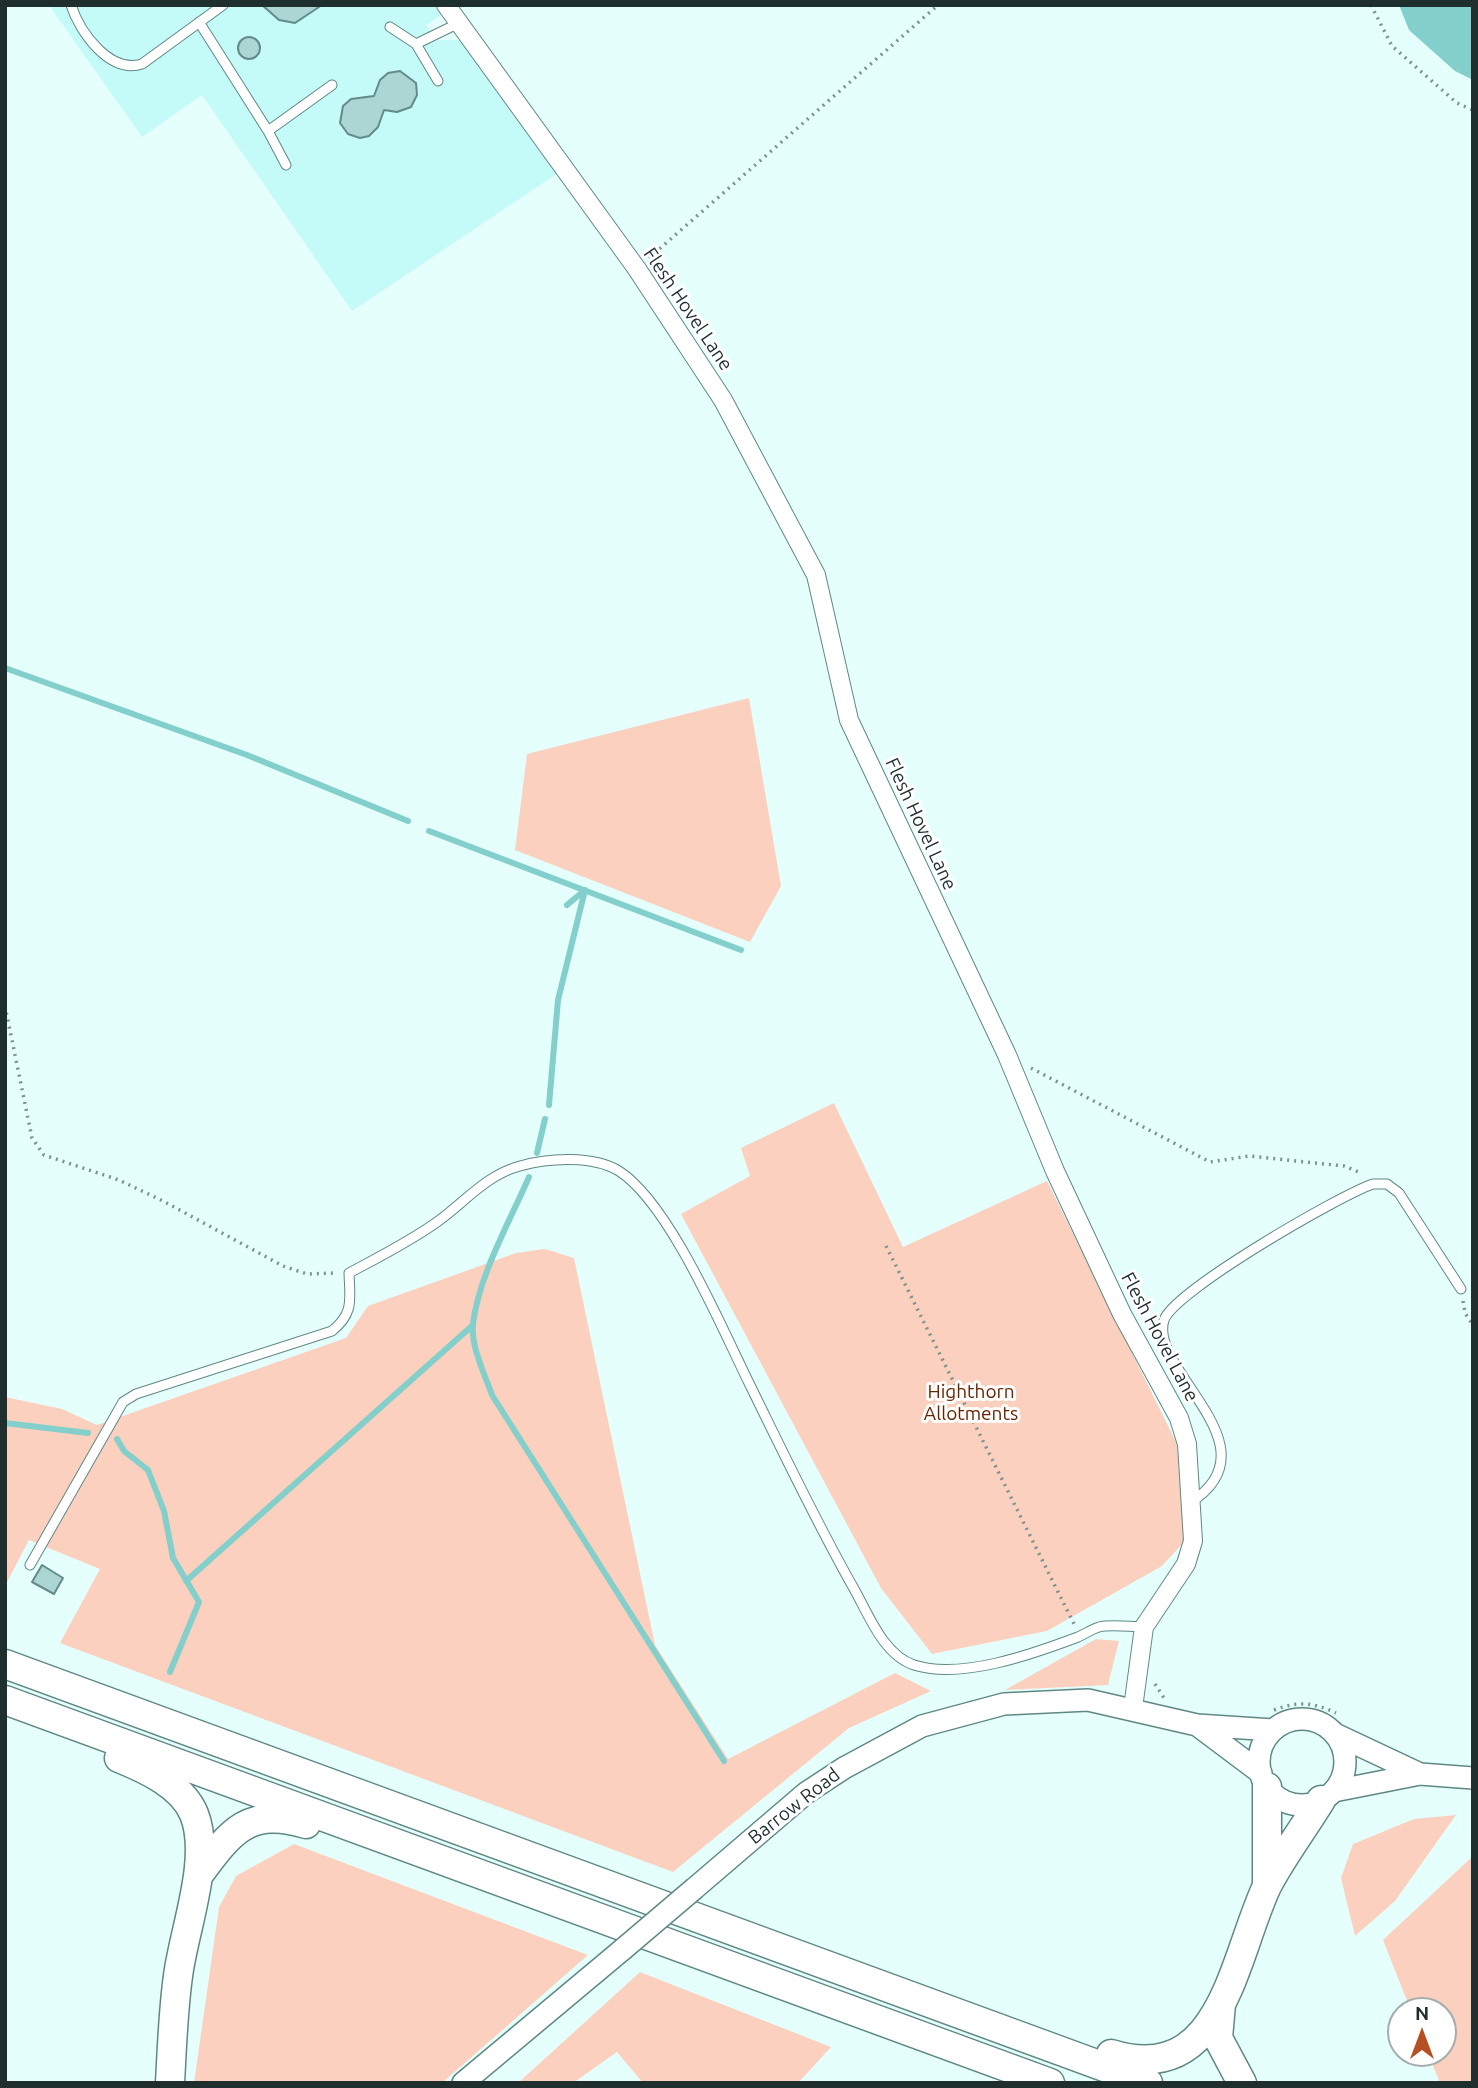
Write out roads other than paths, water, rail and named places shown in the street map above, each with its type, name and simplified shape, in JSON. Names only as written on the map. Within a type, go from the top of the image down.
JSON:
[{"type":"highway","points":[[5,1664],[1148,2083]]},
{"type":"highway","points":[[5,1702],[61,1733],[141,1767],[176,1790],[194,1813],[200,1841],[200,1873],[178,1976],[170,2083]]},
{"type":"highway","points":[[5,1702],[498,1879],[1050,2083]]},
{"type":"highway","points":[[1264,1780],[1267,1886]]},
{"type":"highway","points":[[874,1981],[1132,2060],[1151,2062],[1178,2054],[1195,2040],[1221,2004],[1267,1886],[1327,1796]]},
{"type":"highway","points":[[200,1873],[232,1832],[250,1821],[271,1817],[301,1823],[387,1851],[498,1879]]},
{"type":"highway","points":[[1221,2004],[1218,2038],[1242,2083]]},
{"type":"street","name":"Flesh Hovel Lane","points":[[446,5],[637,269],[723,400],[816,575],[849,720],[1007,1055],[1055,1171],[1122,1314],[1179,1418],[1187,1444],[1193,1541],[1186,1564],[1144,1627],[1133,1708]]},
{"type":"street","name":"Barrow Road","points":[[463,2083],[806,1793],[844,1768],[922,1726],[1004,1704],[1088,1700],[1133,1708],[1197,1725],[1269,1721]]},
{"type":"street","points":[[1420,1774],[1338,1725],[1306,1719],[1269,1721],[1262,1745],[1264,1780],[1286,1801],[1300,1805],[1420,1774],[1473,1779]]},
{"type":"street","name":"Barrow Road","points":[[1197,1725],[1264,1780]]},
{"type":"street","points":[[1327,1796],[1340,1783],[1346,1762],[1338,1725]]},
{"type":"lane","points":[[71,5],[99,50],[121,67],[142,64],[223,5]]},
{"type":"lane","points":[[199,22],[268,131],[286,165]]},
{"type":"lane","points":[[416,44],[459,23]]},
{"type":"lane","points":[[390,27],[416,44],[438,81]]},
{"type":"lane","points":[[268,131],[332,85]]},
{"type":"lane","points":[[30,1565],[124,1402],[136,1394],[332,1331],[345,1320],[351,1303],[349,1273],[408,1242],[492,1177],[519,1166],[547,1161],[588,1161],[617,1170],[642,1189],[663,1218],[712,1307],[821,1531],[882,1638],[896,1654],[911,1664],[936,1670],[961,1670],[1080,1636],[1100,1627],[1144,1627]]},
{"type":"lane","points":[[1191,1502],[1205,1493],[1219,1475],[1222,1461],[1214,1426],[1168,1348],[1163,1333],[1164,1319],[1177,1301],[1218,1272],[1363,1187],[1387,1184],[1399,1193],[1461,1289]]},
{"type":"waterway","points":[[5,668],[247,755],[408,821]]},
{"type":"waterway","points":[[429,831],[741,950]]},
{"type":"waterway","points":[[549,1105],[558,1000],[585,890],[567,905]]},
{"type":"waterway","points":[[537,1153],[545,1119]]},
{"type":"waterway","points":[[529,1177],[504,1230],[477,1304],[473,1332],[479,1360],[492,1395],[724,1761]]},
{"type":"waterway","points":[[186,1581],[473,1325]]},
{"type":"waterway","points":[[5,1423],[88,1433]]},
{"type":"waterway","points":[[117,1439],[124,1451],[148,1470],[164,1511],[173,1558],[199,1602],[170,1672]]},
{"type":"park label","name":"Highthorn Allotments","points":[[971,1403]]}]
